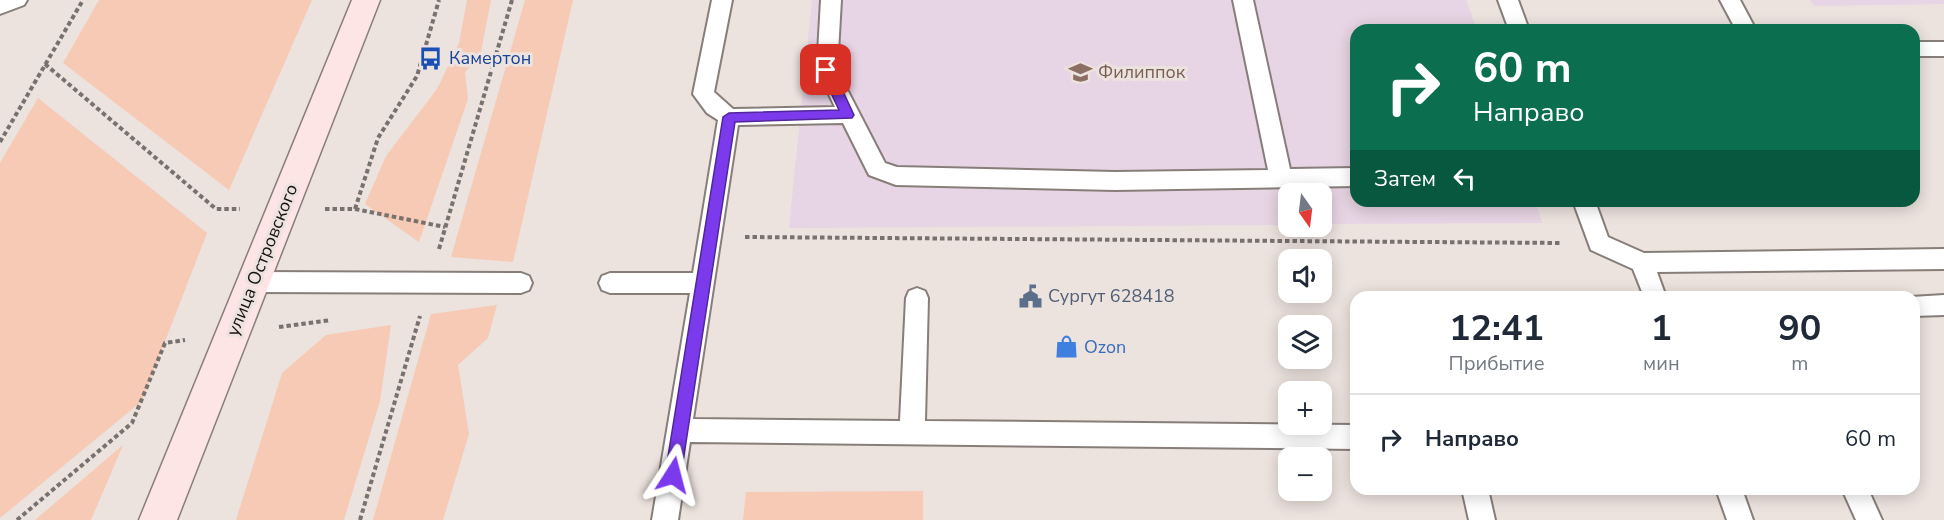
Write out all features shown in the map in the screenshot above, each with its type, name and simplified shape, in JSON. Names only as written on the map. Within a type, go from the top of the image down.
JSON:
[{"type":"main road","name":"улица Островского","points":[[158,520],[366,0]]},
{"type":"lane","points":[[0,7],[17,0]]},
{"type":"lane","points":[[722,0],[703,94],[714,107],[729,117],[848,115]]},
{"type":"lane","points":[[831,0],[826,70],[877,169],[896,176],[1115,181],[1350,177]]},
{"type":"lane","points":[[1243,0],[1281,178]]},
{"type":"lane","points":[[1508,0],[1517,24]]},
{"type":"lane","points":[[1730,0],[1743,24]]},
{"type":"lane","points":[[1920,49],[1944,49]]},
{"type":"lane","points":[[665,520],[729,117]]},
{"type":"lane","points":[[1586,207],[1599,243],[1642,263],[1944,259]]},
{"type":"lane","points":[[1642,263],[1653,291]]},
{"type":"lane","points":[[253,282],[520,283]]},
{"type":"lane","points":[[610,283],[703,284]]},
{"type":"lane","points":[[912,432],[917,298]]},
{"type":"lane","points":[[1920,306],[1944,305]]},
{"type":"lane","points":[[680,430],[1350,437]]},
{"type":"lane","points":[[1476,495],[1482,520]]},
{"type":"lane","points":[[1731,495],[1740,520]]},
{"type":"lane","points":[[1858,495],[1869,520]]},
{"type":"path","points":[[0,142],[83,0]]},
{"type":"path","points":[[355,209],[378,138],[417,76],[439,0]]},
{"type":"path","points":[[45,64],[216,209],[355,209],[446,227]]},
{"type":"path","points":[[709,236],[1599,243]]},
{"type":"shaded area","points":[[99,0],[312,0],[229,190],[63,63]]},
{"type":"shaded area","points":[[467,0],[491,0],[480,57],[465,72],[468,99],[419,242],[365,204],[386,156],[437,89],[459,43]]},
{"type":"shaded area","points":[[525,0],[573,0],[513,262],[451,257]]},
{"type":"shaded area","name":"Филиппок","points":[[812,0],[1466,0],[1475,24],[1350,24],[1350,207],[1537,207],[1542,223],[1332,224],[1332,183],[1278,183],[1278,225],[789,228]]},
{"type":"shaded area","points":[[1810,0],[1944,0],[1944,4],[1814,6]]},
{"type":"shaded area","points":[[38,98],[207,233],[142,401],[0,518],[0,163]]},
{"type":"shaded area","points":[[497,305],[488,338],[458,365],[469,434],[443,520],[373,520],[431,314]]},
{"type":"shaded area","points":[[391,325],[380,401],[344,520],[236,520],[282,373],[326,335]]},
{"type":"shaded area","points":[[123,445],[91,520],[35,520]]},
{"type":"shaded area","points":[[923,491],[923,520],[743,520],[746,492]]},
{"type":"place","name":"Камертон","points":[[431,58]]},
{"type":"place","name":"Филиппок","points":[[1080,72]]},
{"type":"place","name":"Сургут 628418","points":[[1030,296]]},
{"type":"place","name":"Ozon","points":[[1066,347]]},
{"type":"route","points":[[673,475],[729,117],[848,115],[826,70]]}]
